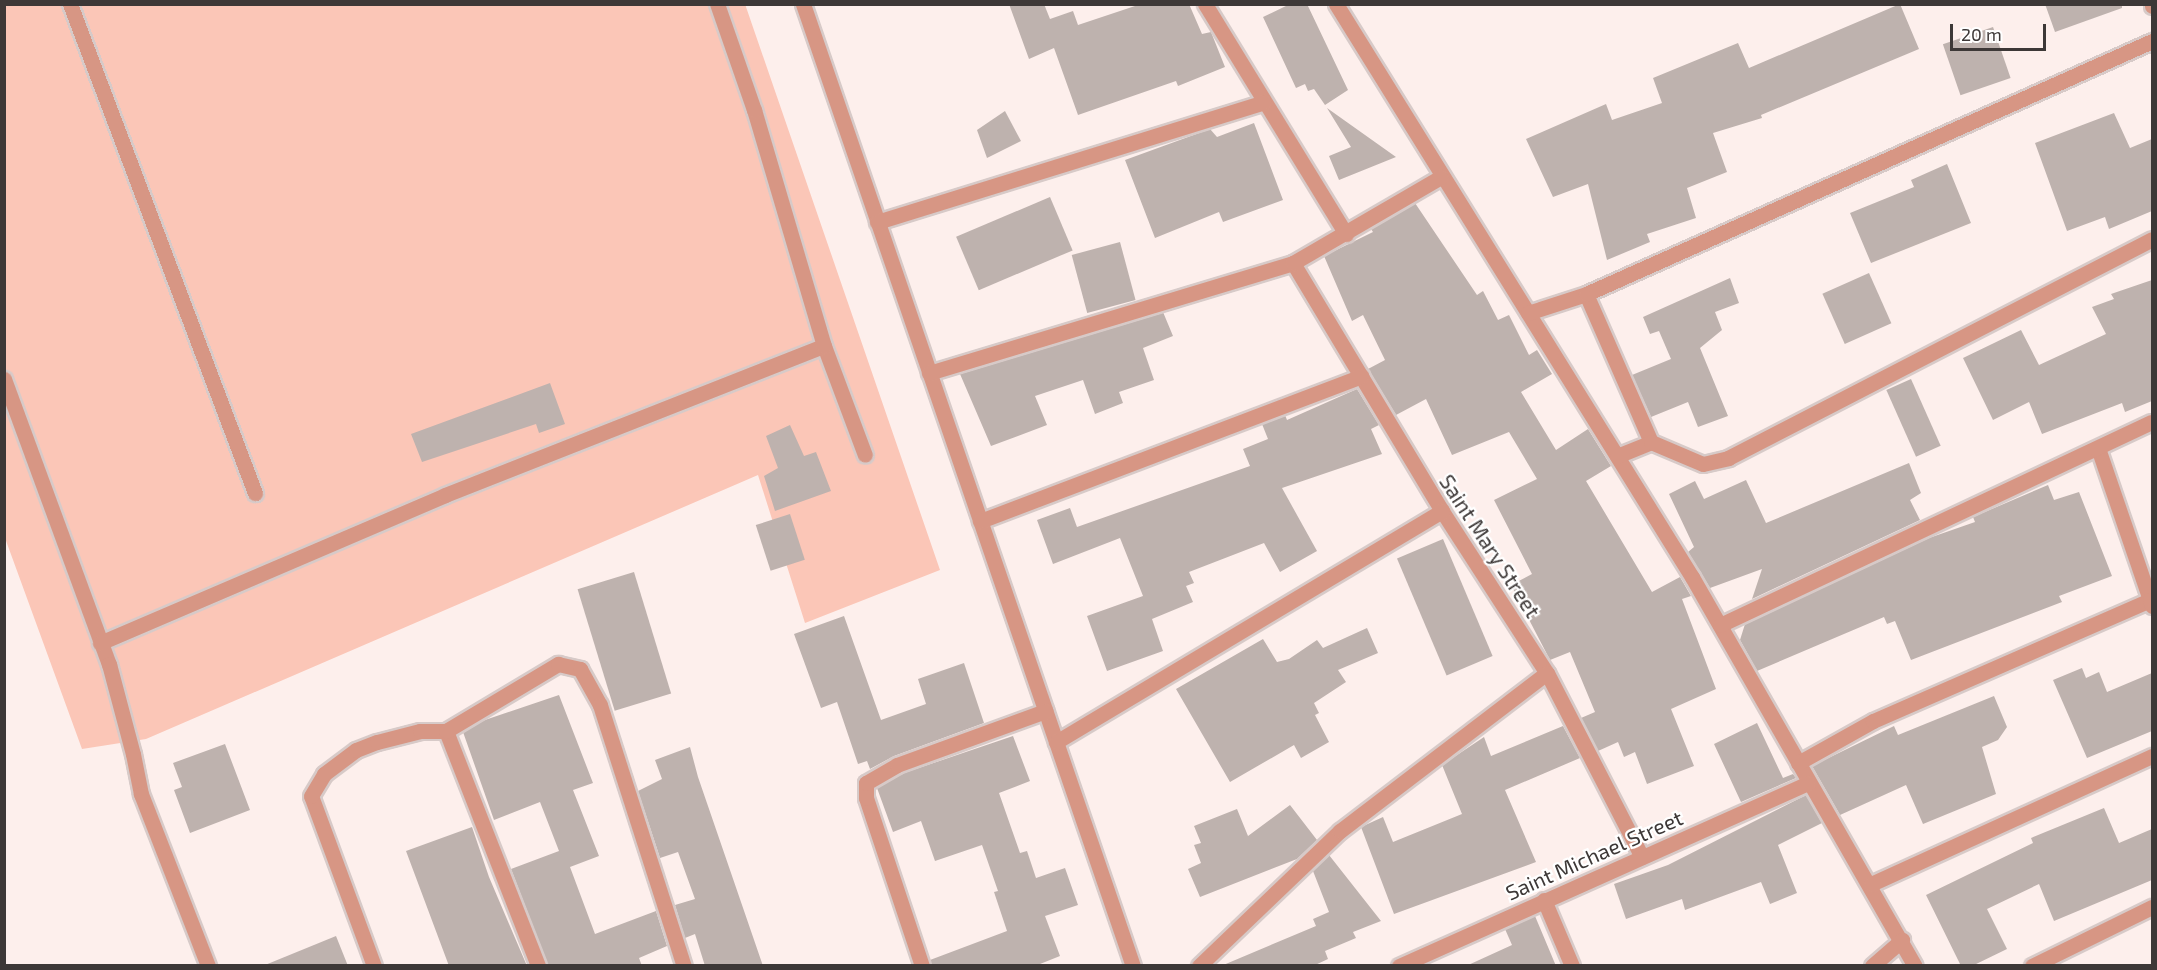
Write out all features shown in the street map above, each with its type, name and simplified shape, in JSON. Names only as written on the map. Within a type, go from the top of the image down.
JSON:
[{"type":"street","points":[[70,4],[255,493]]},
{"type":"street","points":[[717,4],[754,110],[824,346],[865,455]]},
{"type":"street","points":[[803,4],[1133,966]]},
{"type":"street","points":[[1205,4],[1346,234]]},
{"type":"street","points":[[1336,4],[1720,625],[1808,783],[1871,884],[1915,966]]},
{"type":"street","points":[[1528,313],[1586,294],[2152,41]]},
{"type":"street","points":[[877,222],[1264,102]]},
{"type":"street","points":[[929,373],[1293,262],[1346,234],[1441,177]]},
{"type":"street","points":[[1586,294],[1651,441],[1703,464],[1728,458],[2152,239]]},
{"type":"street","name":"Saint Mary Street","points":[[1293,262],[1442,511],[1547,673],[1642,856]]},
{"type":"street","points":[[100,643],[445,495],[824,346]]},
{"type":"street","points":[[980,521],[1361,376]]},
{"type":"street","points":[[4,380],[100,643],[133,754],[141,794],[208,966]]},
{"type":"street","points":[[1720,625],[2099,451],[2152,422]]},
{"type":"street","points":[[1617,456],[1651,441]]},
{"type":"street","points":[[1798,762],[1873,721],[2151,603],[2099,451]]},
{"type":"street","points":[[1056,742],[1442,511]]},
{"type":"street","points":[[374,966],[311,796],[324,774],[356,750],[398,735],[446,731],[558,664],[580,669],[600,705],[684,966]]},
{"type":"street","points":[[1199,966],[1340,831],[1547,673]]},
{"type":"street","points":[[922,966],[866,798],[866,783],[897,765],[1045,711]]},
{"type":"street","points":[[446,731],[538,966]]},
{"type":"street","points":[[1871,884],[2152,756]]},
{"type":"street","name":"Saint Michael Street","points":[[1399,966],[1808,783]]},
{"type":"street","points":[[1544,900],[1572,966]]},
{"type":"street","points":[[2032,966],[2152,907]]},
{"type":"street","points":[[1872,966],[1902,940]]},
{"type":"shaded area","points":[[745,4],[940,570],[805,623],[758,475],[146,739],[82,749],[5,538],[5,5]]},
{"type":"building","points":[[1009,4],[1044,4],[1050,19],[1073,11],[1078,25],[1141,4],[1189,4],[1202,34],[1211,32],[1225,67],[1178,86],[1176,81],[1078,115],[1054,48],[1029,59]]},
{"type":"building","points":[[1290,4],[1307,4],[1348,90],[1325,105],[1314,89],[1308,91],[1305,84],[1296,88],[1263,17]]},
{"type":"building","points":[[1900,4],[1919,49],[1761,115],[1762,118],[1713,133],[1727,172],[1687,188],[1696,218],[1647,234],[1650,242],[1607,260],[1588,184],[1553,197],[1526,139],[1606,104],[1612,120],[1662,103],[1653,78],[1738,43],[1749,68]]},
{"type":"building","points":[[2045,4],[2122,4],[2122,8],[2055,32]]},
{"type":"building","points":[[1993,27],[2011,78],[1960,95],[1943,44]]},
{"type":"building","points":[[1327,108],[1396,157],[1339,180],[1329,156],[1351,147]]},
{"type":"building","points":[[1005,111],[1021,141],[987,158],[977,130]]},
{"type":"building","points":[[2114,113],[2130,148],[2152,139],[2152,211],[2109,229],[2105,217],[2067,231],[2035,143]]},
{"type":"building","points":[[1254,123],[1283,200],[1223,222],[1219,212],[1155,238],[1125,160],[1210,129],[1217,137]]},
{"type":"building","points":[[1947,164],[1971,223],[1871,263],[1850,213],[1914,187],[1911,180]]},
{"type":"building","points":[[1050,197],[1073,250],[979,290],[956,237]]},
{"type":"building","points":[[1415,203],[1477,295],[1483,291],[1498,320],[1509,315],[1529,355],[1537,350],[1552,374],[1521,392],[1556,450],[1588,429],[1611,466],[1586,481],[1652,592],[1680,577],[1691,596],[1682,599],[1716,689],[1671,709],[1694,766],[1647,784],[1635,752],[1624,757],[1618,742],[1598,751],[1581,718],[1595,712],[1570,652],[1550,660],[1511,585],[1532,574],[1494,500],[1537,479],[1509,432],[1452,455],[1426,399],[1396,415],[1368,369],[1385,360],[1363,315],[1352,321],[1324,256],[1373,232],[1371,229]]},
{"type":"building","points":[[1120,242],[1136,300],[1087,313],[1072,255]]},
{"type":"building","points":[[1869,273],[1891,323],[1845,344],[1822,294]]},
{"type":"building","points":[[1730,278],[1739,303],[1715,312],[1722,330],[1700,348],[1728,416],[1698,427],[1688,402],[1651,417],[1632,375],[1671,359],[1659,331],[1650,334],[1643,317]]},
{"type":"building","points":[[2152,280],[2152,401],[2125,412],[2122,403],[2042,434],[2029,402],[1993,420],[1963,358],[2021,330],[2039,365],[2106,334],[2092,307],[2114,299],[2111,294]]},
{"type":"building","points":[[1163,312],[1173,336],[1143,348],[1154,380],[1119,392],[1123,403],[1095,414],[1083,380],[1035,396],[1047,425],[991,446],[960,374]]},
{"type":"building","points":[[1911,379],[1941,446],[1916,457],[1886,390]]},
{"type":"building","points":[[550,383],[565,424],[539,433],[536,424],[422,462],[411,434]]},
{"type":"building","points":[[1357,389],[1379,425],[1371,429],[1382,454],[1282,488],[1317,551],[1280,572],[1264,543],[1189,572],[1194,583],[1186,586],[1193,602],[1152,619],[1163,651],[1107,671],[1087,616],[1143,596],[1120,538],[1053,564],[1037,520],[1070,508],[1077,527],[1250,466],[1243,449],[1268,439],[1262,424],[1285,415],[1287,420]]},
{"type":"building","points":[[790,425],[804,456],[816,452],[831,491],[775,511],[764,476],[778,468],[766,436]]},
{"type":"building","points":[[1909,463],[1921,493],[1910,500],[1920,520],[1752,599],[1762,569],[1710,588],[1688,552],[1694,547],[1669,494],[1695,481],[1704,499],[1746,480],[1766,523]]},
{"type":"building","points":[[2048,485],[2054,500],[2079,492],[2112,576],[2059,596],[2062,602],[1911,660],[1895,621],[1887,624],[1884,617],[1757,671],[1740,640],[1745,624],[1929,538],[1975,522],[1973,517]]},
{"type":"building","points":[[790,514],[805,560],[771,571],[756,525]]},
{"type":"building","points":[[1443,539],[1493,656],[1447,675],[1397,559]]},
{"type":"building","points":[[634,572],[671,693],[615,711],[578,589]]},
{"type":"building","points":[[844,616],[881,720],[926,704],[918,679],[964,663],[984,723],[894,756],[870,769],[867,761],[858,764],[837,702],[821,708],[794,634]]},
{"type":"building","points":[[1367,628],[1378,653],[1338,670],[1346,682],[1314,703],[1319,713],[1315,715],[1329,742],[1301,758],[1294,745],[1230,782],[1176,689],[1263,639],[1277,662],[1289,659],[1317,640],[1323,648]]},
{"type":"building","points":[[2082,668],[2086,678],[2099,672],[2107,692],[2152,673],[2152,731],[2087,758],[2053,680]]},
{"type":"building","points":[[559,695],[593,783],[573,790],[599,856],[570,867],[595,934],[656,911],[667,946],[639,958],[642,966],[548,966],[511,869],[559,851],[540,802],[494,820],[463,732],[482,721]]},
{"type":"building","points":[[1994,696],[2007,727],[1998,740],[1982,747],[1996,794],[1923,824],[1906,785],[1840,815],[1812,766],[1894,726],[1898,735]]},
{"type":"building","points":[[1757,723],[1783,778],[1793,774],[1796,778],[1741,802],[1714,744]]},
{"type":"building","points":[[1563,726],[1580,758],[1505,790],[1536,862],[1394,914],[1361,827],[1383,817],[1393,842],[1462,814],[1442,765],[1484,737],[1491,756]]},
{"type":"building","points":[[1013,736],[1030,781],[999,793],[1020,853],[1027,851],[1036,878],[1065,868],[1078,905],[1045,916],[1060,956],[1035,966],[931,966],[930,960],[1007,931],[994,892],[998,891],[982,845],[935,861],[921,821],[893,832],[877,788],[901,774]]},
{"type":"building","points":[[225,744],[250,810],[190,833],[174,790],[182,787],[173,763]]},
{"type":"building","points":[[690,747],[698,777],[763,966],[705,966],[695,934],[685,938],[675,905],[695,899],[678,852],[660,858],[638,791],[662,779],[655,760]]},
{"type":"building","points":[[1806,795],[1822,823],[1778,845],[1797,893],[1770,904],[1761,882],[1685,910],[1682,899],[1626,919],[1614,884],[1668,865]]},
{"type":"building","points":[[1290,805],[1317,840],[1297,859],[1200,897],[1188,869],[1201,863],[1194,845],[1201,843],[1194,826],[1237,809],[1248,836]]},
{"type":"building","points":[[2104,808],[2119,843],[2152,829],[2152,880],[2054,921],[2039,884],[1987,909],[2007,949],[1972,966],[1961,966],[1926,895],[2033,843],[2031,838]]},
{"type":"building","points":[[472,827],[489,877],[527,966],[449,966],[406,851]]},
{"type":"building","points":[[1329,855],[1381,921],[1353,932],[1356,938],[1325,951],[1328,959],[1313,966],[1221,966],[1316,926],[1313,919],[1329,912],[1313,871]]},
{"type":"building","points":[[1535,916],[1556,966],[1466,966],[1512,945],[1505,929]]},
{"type":"building","points":[[336,936],[348,966],[265,966],[265,965]]}]
